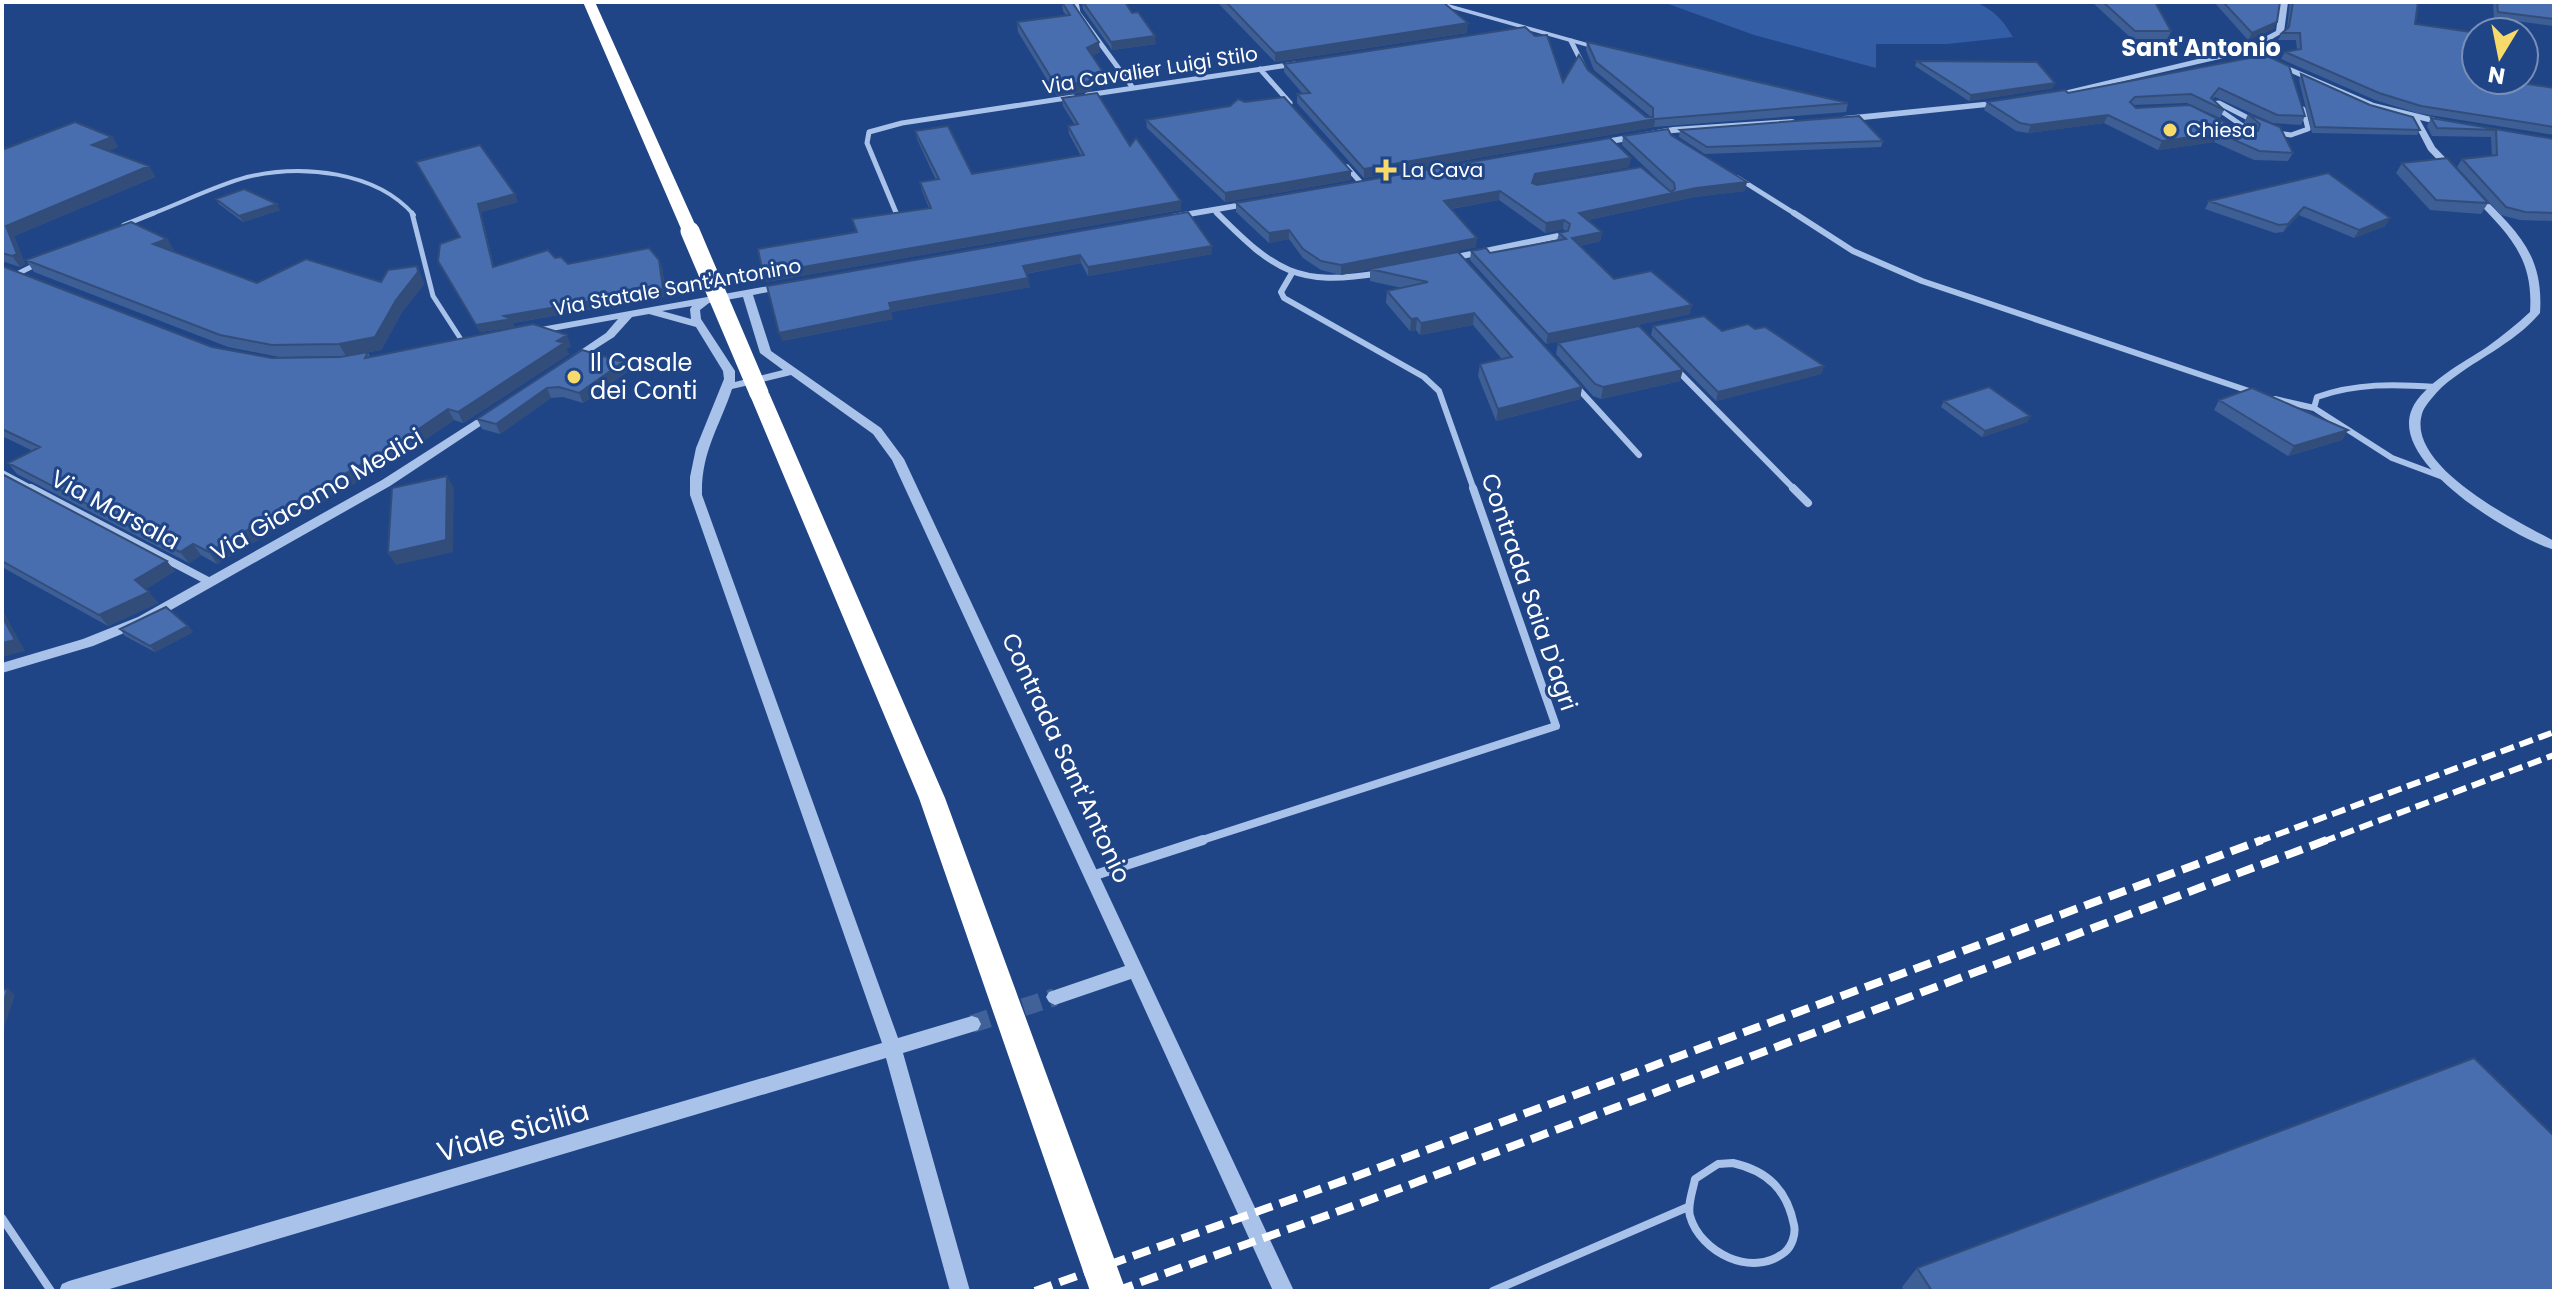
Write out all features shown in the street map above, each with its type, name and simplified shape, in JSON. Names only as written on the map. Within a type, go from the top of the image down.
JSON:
[{"type":"highway","points":[[589,2],[932,798],[1108,1291]]},
{"type":"street","points":[[1076,2],[1078,13],[1133,88]]},
{"type":"street","points":[[1432,2],[1618,52]]},
{"type":"street","points":[[2042,96],[2189,66],[2247,50],[2280,32],[2284,2]]},
{"type":"street","points":[[1514,31],[1529,29]]},
{"type":"street","points":[[1571,41],[1590,74]]},
{"type":"street","points":[[2247,50],[2371,105],[2415,118],[2461,126]]},
{"type":"street","name":"Via Cavalier Luigi Stilo","points":[[898,218],[867,143],[869,132],[902,123],[1302,63]]},
{"type":"street","points":[[1260,69],[1301,115]]},
{"type":"street","points":[[2290,70],[2295,82]]},
{"type":"street","points":[[1833,119],[2014,101]]},
{"type":"street","points":[[2238,133],[2252,133],[2212,103],[2261,126]]},
{"type":"street","points":[[2274,132],[2286,135],[2308,129],[2301,104]]},
{"type":"street","points":[[1851,108],[1882,115]]},
{"type":"street","points":[[2415,118],[2431,148],[2512,233],[2529,256],[2537,275],[2535,313],[2522,328],[2436,387],[2421,402],[2413,424],[2421,448],[2443,477],[2475,502],[2554,546]]},
{"type":"street","points":[[1579,146],[1673,130],[1809,121]]},
{"type":"street","points":[[1610,141],[1620,151]]},
{"type":"street","points":[[1342,161],[1362,184]]},
{"type":"street","points":[[1727,171],[1842,245],[1922,281],[2254,392],[2314,408],[2392,458],[2443,477]]},
{"type":"street","points":[[1347,187],[1377,182]]},
{"type":"street","points":[[1152,221],[1273,200]]},
{"type":"street","points":[[1214,210],[1254,250],[1292,273],[1323,282],[1384,272]]},
{"type":"street","points":[[1444,260],[1563,235]]},
{"type":"street","points":[[1459,257],[1470,269]]},
{"type":"street","points":[[15,271],[33,278]]},
{"type":"street","name":"Contrada Saia D'agri","points":[[1092,876],[1556,726],[1439,391],[1424,377],[1284,298],[1281,292],[1292,273]]},
{"type":"street","name":"Via Statale Sant'Antonino","points":[[515,334],[793,285]]},
{"type":"street","name":"Contrada Sant'Antonio","points":[[747,293],[766,353],[877,431],[898,459],[1284,1291]]},
{"type":"street","points":[[706,300],[695,309],[699,325],[729,371],[728,387],[705,431],[694,471],[696,495],[893,1049],[960,1291]]},
{"type":"street","points":[[648,310],[699,325]]},
{"type":"street","points":[[560,368],[610,335],[629,314]]},
{"type":"street","points":[[1670,364],[1808,503]]},
{"type":"street","points":[[728,387],[791,372]]},
{"type":"street","points":[[1564,374],[1639,455]]},
{"type":"street","points":[[2314,408],[2317,397],[2360,386],[2395,384],[2436,387]]},
{"type":"street","name":"Via Giacomo Medici","points":[[2,668],[118,631],[386,483],[510,402]]},
{"type":"street","name":"Via Marsala","points":[[2,473],[210,582]]},
{"type":"street","points":[[1055,997],[1136,970]]},
{"type":"street","name":"Viale Sicilia","points":[[69,1291],[972,1024]]},
{"type":"lane","points":[[112,230],[248,177],[316,171],[366,182],[398,197],[416,218],[433,296],[464,344]]},
{"type":"lane","points":[[15,271],[46,261]]},
{"type":"lane","points":[[1718,1164],[1749,1166],[1764,1173],[1787,1198],[1794,1213],[1794,1236],[1789,1249],[1766,1265],[1733,1263],[1702,1240],[1688,1207],[1695,1179],[1705,1169],[1718,1164]]},
{"type":"lane","points":[[1493,1291],[1688,1207]]},
{"type":"lane","points":[[2,1218],[51,1291]]},
{"type":"shaded area","points":[[1663,2],[1975,2],[1997,16],[2013,37],[1947,44],[1876,44],[1876,68],[1754,35]]},
{"type":"building","points":[[1062,2],[1072,2],[1099,42],[1087,48],[1103,72],[1087,74],[1091,81],[1056,86],[1017,22],[1070,15]]},
{"type":"building","points":[[1083,2],[1125,2],[1132,13],[1138,12],[1155,36],[1111,42]]},
{"type":"building","points":[[1226,2],[1443,2],[1468,23],[1275,53]]},
{"type":"building","points":[[2103,2],[2155,2],[2171,31],[2135,31]]},
{"type":"building","points":[[2223,2],[2280,2],[2277,22],[2252,33]]},
{"type":"building","points":[[2293,2],[2418,2],[2415,24],[2460,30],[2460,96],[2540,96],[2540,86],[2554,88],[2554,127],[2421,106],[2379,93],[2285,52],[2301,49],[2300,33],[2282,33],[2289,27]]},
{"type":"building","points":[[2497,2],[2554,2],[2554,19],[2498,12]]},
{"type":"building","points":[[1525,27],[1535,36],[1547,35],[1563,82],[1579,55],[1588,70],[1646,117],[1653,117],[1653,108],[1596,62],[1587,42],[1848,103],[1655,119],[1364,169],[1297,94],[1310,93],[1284,64]]},
{"type":"building","points":[[2265,55],[2289,66],[2305,116],[2277,115],[2219,88],[2211,98],[2224,110],[2191,94],[2135,97],[2130,102],[2136,108],[2190,105],[2238,129],[2258,131],[2260,124],[2248,114],[2280,127],[2293,153],[2259,151],[2219,133],[2162,141],[2108,115],[2031,125],[2020,123],[1987,102],[2065,90],[2068,93]]},
{"type":"building","points":[[1917,61],[2037,62],[2055,83],[1971,95]]},
{"type":"building","points":[[2301,74],[2370,105],[2413,117],[2420,130],[2315,127]]},
{"type":"building","points":[[1097,93],[1130,146],[1136,138],[1181,201],[763,274],[758,249],[857,232],[852,219],[931,208],[920,182],[939,179],[915,131],[948,126],[972,174],[1084,155],[1068,126],[1078,124],[1062,98]]},
{"type":"building","points":[[1284,97],[1351,171],[1225,193],[1146,120],[1230,106],[1238,99],[1245,102]]},
{"type":"building","points":[[1859,116],[1883,141],[1707,147],[1680,130]]},
{"type":"building","points":[[2431,118],[2554,139],[2554,213],[2525,212],[2506,207],[2462,159],[2497,155],[2496,130],[2437,128]]},
{"type":"building","points":[[75,122],[112,137],[92,145],[149,166],[6,226],[17,254],[2,253],[2,150]]},
{"type":"building","points":[[1668,129],[1671,135],[1747,182],[1696,188],[1579,213],[1602,232],[1572,238],[1614,279],[1651,271],[1692,305],[1548,334],[1471,251],[1486,248],[1490,253],[1566,239],[1559,233],[1568,231],[1570,224],[1564,220],[1546,223],[1500,191],[1444,201],[1477,238],[1341,265],[1321,261],[1303,249],[1289,230],[1269,233],[1236,203],[1610,138],[1631,158],[1535,174],[1532,183],[1537,185],[1641,167],[1671,192],[1675,189],[1674,183],[1623,136]]},
{"type":"building","points":[[480,145],[515,194],[478,204],[493,267],[548,250],[555,258],[561,257],[568,264],[649,248],[659,260],[663,289],[504,316],[511,319],[476,325],[438,261],[440,244],[460,237],[416,162]]},
{"type":"building","points":[[2447,158],[2488,203],[2436,200],[2402,163]]},
{"type":"building","points":[[2328,173],[2390,218],[2359,230],[2304,207],[2288,224],[2279,225],[2209,201]]},
{"type":"building","points":[[244,189],[277,204],[239,216],[216,199]]},
{"type":"building","points":[[1188,212],[1212,246],[1088,267],[1080,255],[1023,266],[1028,278],[889,303],[891,310],[779,333],[767,286]]},
{"type":"building","points":[[131,222],[167,239],[153,244],[257,283],[306,259],[381,282],[388,270],[417,266],[418,272],[396,300],[375,337],[339,344],[272,345],[220,335],[26,260]]},
{"type":"building","points":[[1458,252],[1582,387],[1498,409],[1480,364],[1512,357],[1474,313],[1421,323],[1417,318],[1411,319],[1387,291],[1428,282],[1370,269]]},
{"type":"building","points":[[2,266],[212,347],[272,358],[340,357],[368,352],[365,358],[533,324],[567,335],[557,341],[564,343],[458,412],[448,409],[395,445],[209,552],[193,544],[180,552],[8,463],[40,447],[2,429]]},
{"type":"building","points":[[1704,316],[1722,331],[1748,324],[1755,329],[1765,327],[1824,366],[1718,392],[1653,326]]},
{"type":"building","points":[[1639,326],[1683,370],[1603,387],[1595,384],[1558,343]]},
{"type":"building","points":[[582,350],[623,362],[579,393],[559,387],[547,388],[496,424],[477,419]]},
{"type":"building","points":[[1989,387],[2030,416],[1985,431],[1944,401]]},
{"type":"building","points":[[2252,388],[2348,430],[2294,446],[2219,400]]},
{"type":"building","points":[[2,474],[167,561],[135,580],[149,592],[99,615],[2,561]]},
{"type":"building","points":[[447,476],[446,540],[388,553],[392,488]]},
{"type":"building","points":[[166,607],[188,626],[150,646],[120,629]]},
{"type":"building","points":[[2,616],[15,640],[2,643]]},
{"type":"building","points":[[8,989],[2,1007],[2,990]]},
{"type":"building","points":[[2474,1058],[2554,1136],[2554,1291],[1932,1291],[1917,1268]]},
{"type":"tunnel","points":[[972,1024],[1055,997]]},
{"type":"railway","points":[[2257,842],[2554,732]]},
{"type":"railway","points":[[2322,842],[2554,755]]},
{"type":"railway","points":[[1035,1291],[1351,1178],[2262,840]]},
{"type":"railway","points":[[1116,1291],[1364,1202],[2327,840]]},
{"type":"place","name":"Chiesa","points":[[2170,130]]},
{"type":"place","name":"La Cava","points":[[1386,170]]},
{"type":"place","name":"Il Casale dei Conti","points":[[574,377]]},
{"type":"district","name":"Sant'Antonio","points":[[2201,48]]}]
